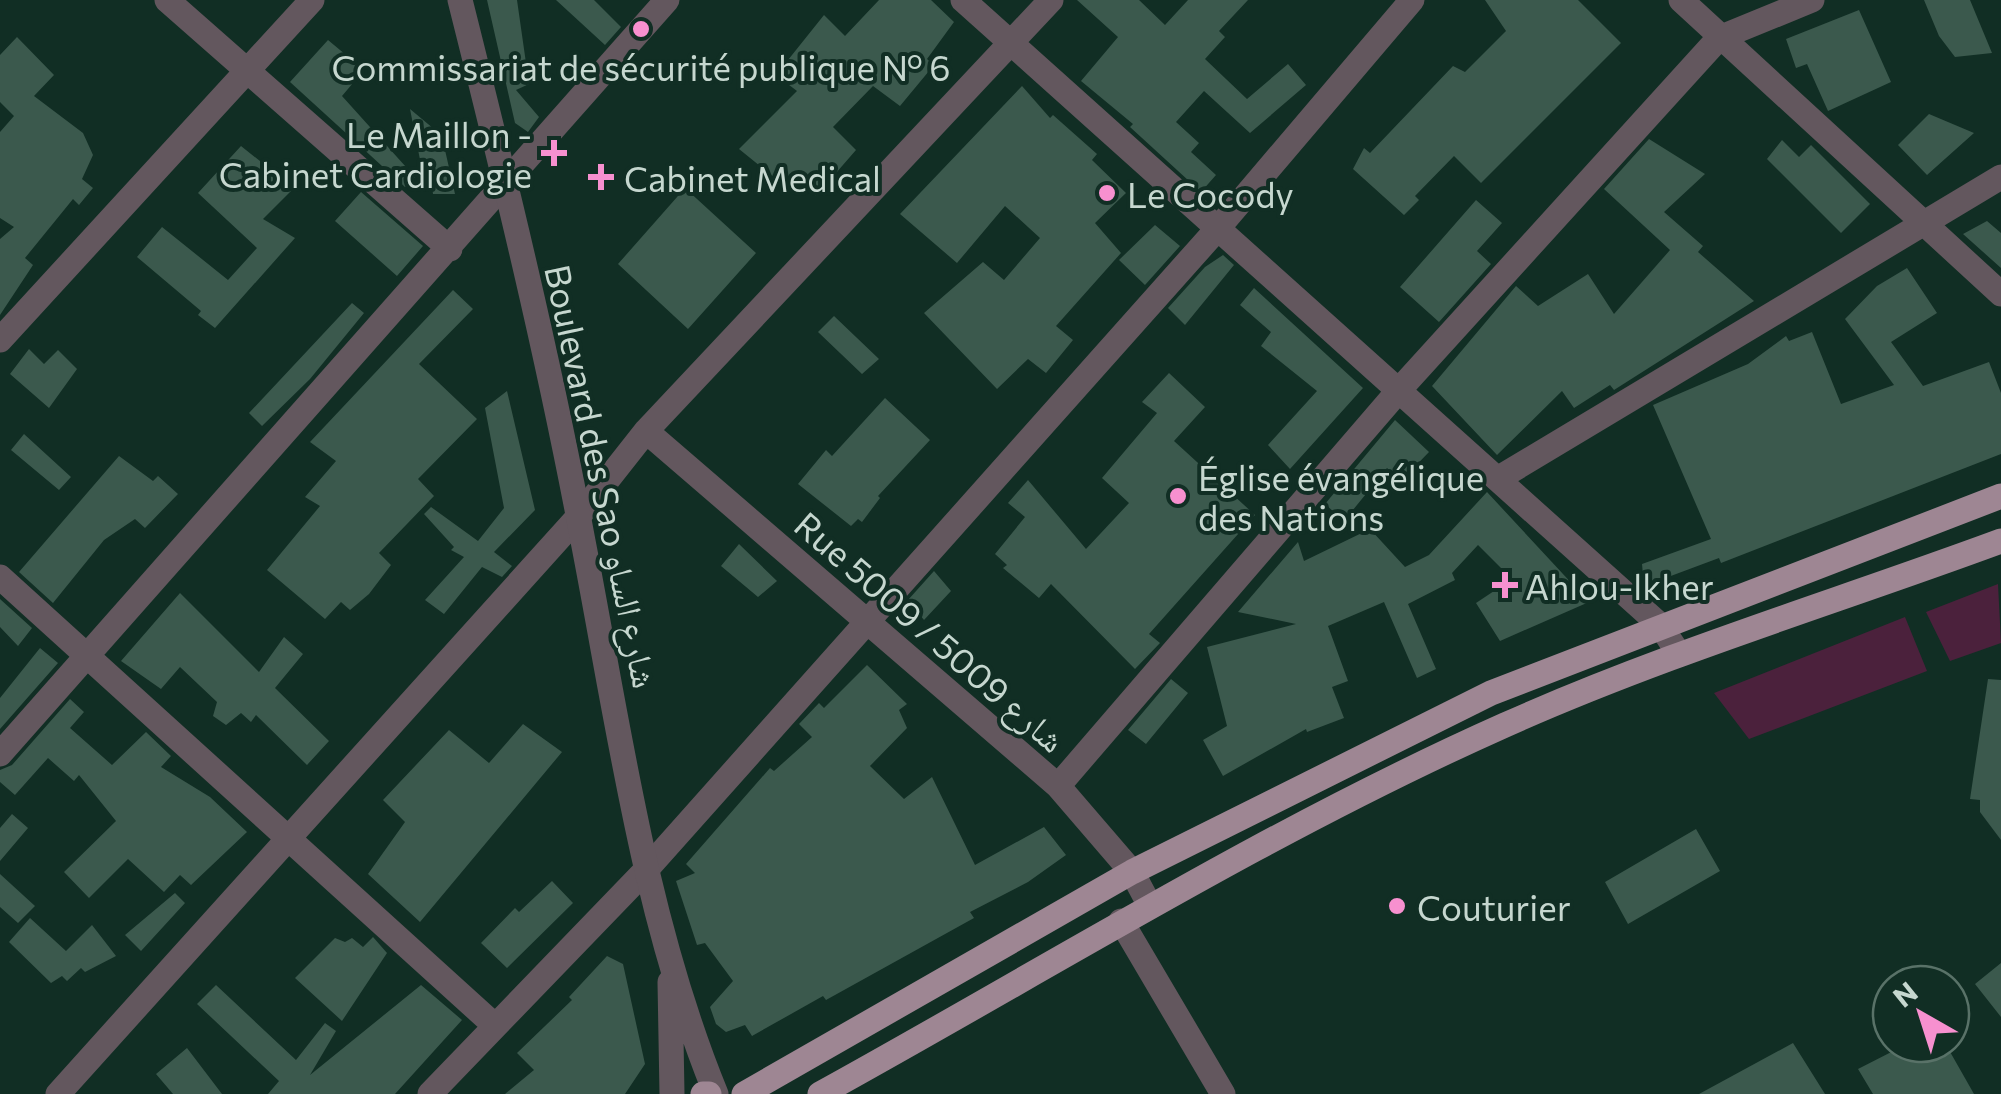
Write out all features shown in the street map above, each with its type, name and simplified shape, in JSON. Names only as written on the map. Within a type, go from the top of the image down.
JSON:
[{"type":"main road","points":[[744,1094],[1132,872],[1491,692],[2001,496]]},
{"type":"main road","points":[[820,1094],[1149,904],[1489,732],[1679,654],[2001,540]]},
{"type":"street","points":[[167,0],[450,249]]},
{"type":"street","points":[[0,340],[312,0]]},
{"type":"street","name":"Boulevard des Sao شارع الساو","points":[[460,0],[506,181],[578,516],[646,870],[672,968]]},
{"type":"street","points":[[0,754],[667,0]]},
{"type":"street","points":[[963,0],[1660,625],[1679,654]]},
{"type":"street","points":[[58,1094],[578,516],[646,431],[1051,0]]},
{"type":"street","points":[[430,1094],[493,1024],[646,870],[1219,227],[1412,0]]},
{"type":"street","points":[[1681,0],[2001,294]]},
{"type":"street","points":[[1058,786],[1400,390],[1719,38],[1812,0]]},
{"type":"street","points":[[1499,478],[2001,177]]},
{"type":"street","name":"Rue 5009 / شارع 5009","points":[[646,431],[864,624],[1058,786],[1132,872],[1149,904]]},
{"type":"street","points":[[0,577],[493,1024]]},
{"type":"street","points":[[1122,922],[1223,1094]]},
{"type":"street","points":[[672,968],[668,1027],[672,1094]]},
{"type":"street","points":[[672,968],[716,1094]]},
{"type":"shaded area","points":[[1998,584],[2001,643],[1950,661],[1926,612]]},
{"type":"shaded area","points":[[1905,617],[1927,671],[1749,739],[1714,693]]},
{"type":"building","points":[[487,0],[517,0],[529,84],[516,90],[539,117],[528,132],[515,123]]},
{"type":"building","points":[[556,0],[594,0],[621,27],[605,45]]},
{"type":"building","points":[[879,0],[931,0],[954,22],[927,59],[934,65],[900,106],[873,86],[833,127],[856,150],[816,196],[792,173],[782,184],[739,149],[797,91],[776,75],[824,15],[845,36]]},
{"type":"building","points":[[1077,0],[1139,0],[1165,25],[1188,0],[1248,0],[1219,31],[1225,37],[1205,59],[1247,99],[1288,64],[1306,85],[1250,133],[1204,91],[1176,122],[1199,143],[1191,152],[1216,175],[1201,192],[1130,127],[1133,124],[1081,81],[1118,37]]},
{"type":"building","points":[[1485,0],[1578,0],[1621,43],[1481,183],[1454,156],[1415,196],[1419,200],[1404,215],[1353,169],[1364,148],[1370,153],[1453,66],[1465,72],[1506,31]]},
{"type":"building","points":[[1924,0],[1970,0],[1992,53],[1955,57],[1939,36]]},
{"type":"building","points":[[1859,10],[1891,82],[1828,111],[1807,64],[1796,68],[1786,39]]},
{"type":"building","points":[[17,37],[54,75],[34,96],[83,133],[93,155],[82,179],[93,188],[79,205],[73,199],[25,258],[33,265],[0,315],[0,239],[14,227],[0,218],[0,132],[14,116],[0,102],[0,55]]},
{"type":"building","points":[[328,40],[364,70],[342,96],[415,177],[405,187],[290,82]]},
{"type":"building","points":[[1022,86],[1050,118],[1053,115],[1097,154],[1092,160],[1126,193],[1095,223],[1121,253],[1056,326],[1073,340],[1046,373],[1028,359],[997,389],[924,313],[983,262],[1004,280],[1040,238],[1005,206],[957,263],[900,214]]},
{"type":"building","points":[[410,109],[434,129],[440,128],[455,194],[433,194],[431,180],[424,180]]},
{"type":"building","points":[[1929,114],[1974,133],[1927,175],[1898,145]]},
{"type":"building","points":[[1649,139],[1705,174],[1664,212],[1703,246],[1698,252],[1754,301],[1614,390],[1610,385],[1574,408],[1562,391],[1497,455],[1432,386],[1516,286],[1538,306],[1588,274],[1614,314],[1670,250],[1604,189]]},
{"type":"building","points":[[1782,140],[1799,157],[1811,145],[1870,204],[1841,233],[1767,159]]},
{"type":"building","points":[[241,146],[294,188],[263,219],[295,238],[215,328],[198,315],[201,311],[137,257],[162,227],[228,280],[257,248],[198,193]]},
{"type":"building","points":[[685,188],[756,253],[688,329],[618,264]]},
{"type":"building","points":[[361,192],[423,246],[397,276],[335,221]]},
{"type":"building","points":[[1476,200],[1502,223],[1477,251],[1491,264],[1439,322],[1400,287]]},
{"type":"building","points":[[1987,221],[2001,233],[2001,268],[1963,234]]},
{"type":"building","points":[[1155,225],[1180,246],[1145,285],[1119,260]]},
{"type":"building","points":[[1223,255],[1234,265],[1185,325],[1168,308],[1205,267]]},
{"type":"building","points":[[1907,268],[1937,313],[1891,342],[1923,386],[1989,362],[2001,393],[2001,454],[1721,563],[1719,558],[1644,586],[1642,564],[1711,539],[1653,405],[1748,364],[1786,336],[1789,341],[1812,332],[1841,404],[1894,385],[1845,319],[1877,286]]},
{"type":"building","points":[[1254,288],[1363,388],[1290,469],[1268,445],[1317,391],[1261,346],[1271,332],[1240,305]]},
{"type":"building","points":[[453,290],[473,309],[419,364],[477,419],[418,479],[434,496],[379,553],[391,565],[369,594],[350,610],[341,602],[325,619],[267,570],[320,506],[305,497],[336,461],[310,442]]},
{"type":"building","points":[[352,303],[364,313],[310,379],[262,426],[249,413]]},
{"type":"building","points":[[834,316],[879,359],[862,374],[818,332]]},
{"type":"building","points":[[29,349],[44,364],[58,350],[77,369],[49,408],[10,374]]},
{"type":"building","points":[[1169,373],[1205,407],[1174,441],[1255,515],[1149,634],[1160,643],[1135,669],[1051,584],[1039,598],[1003,568],[1007,565],[995,554],[1025,517],[1008,503],[1028,480],[1086,549],[1129,503],[1102,478],[1157,413],[1142,402]]},
{"type":"building","points":[[507,391],[535,510],[494,552],[512,566],[502,577],[482,567],[444,614],[425,600],[464,557],[451,550],[454,547],[424,514],[431,507],[478,541],[504,508],[485,408]]},
{"type":"building","points":[[885,398],[930,440],[878,496],[862,522],[858,519],[851,526],[798,484],[826,450],[832,456]]},
{"type":"building","points":[[1395,420],[1429,452],[1401,481],[1387,468],[1344,521],[1325,504]]},
{"type":"building","points":[[24,434],[71,477],[59,490],[11,450]]},
{"type":"building","points":[[119,456],[153,481],[158,476],[178,494],[145,528],[135,519],[104,540],[53,603],[19,572]]},
{"type":"building","points":[[1487,492],[1589,602],[1500,641],[1476,603],[1512,579],[1478,545],[1452,573],[1455,580],[1408,604],[1436,669],[1417,678],[1384,602],[1328,626],[1348,681],[1332,687],[1344,718],[1307,732],[1306,729],[1223,776],[1203,740],[1227,726],[1207,647],[1296,624],[1238,612],[1298,542],[1304,561],[1370,529],[1405,567],[1429,555]]},
{"type":"building","points":[[739,544],[777,581],[758,597],[721,566]]},
{"type":"building","points":[[934,571],[951,591],[924,620],[908,600]]},
{"type":"building","points":[[180,593],[259,672],[284,637],[303,654],[275,688],[329,741],[307,765],[256,715],[251,722],[241,713],[226,725],[213,716],[217,702],[180,667],[161,689],[121,661]]},
{"type":"building","points":[[0,599],[32,628],[18,646],[0,627]]},
{"type":"building","points":[[40,648],[58,663],[0,729],[0,698]]},
{"type":"building","points":[[867,665],[907,704],[899,710],[907,728],[870,766],[904,799],[932,777],[975,865],[1044,827],[1066,855],[1028,882],[970,912],[974,918],[826,1000],[823,996],[752,1036],[745,1025],[726,1032],[716,1024],[710,1007],[733,981],[705,943],[697,945],[676,881],[695,873],[686,864],[770,768],[774,771],[812,737],[799,724],[819,703],[824,708]]},
{"type":"building","points":[[1171,679],[1188,693],[1146,744],[1128,730]]},
{"type":"building","points":[[1988,679],[2001,680],[2001,840],[1980,812],[1980,800],[1970,799]]},
{"type":"building","points":[[70,699],[84,712],[70,728],[112,765],[146,732],[171,756],[161,767],[210,797],[247,832],[191,885],[180,875],[164,892],[128,859],[89,898],[64,872],[116,821],[79,775],[74,781],[48,758],[15,795],[0,782],[0,770],[12,765]]},
{"type":"building","points":[[523,724],[562,752],[420,922],[368,874],[405,822],[383,800],[449,730],[489,763]]},
{"type":"building","points":[[12,814],[28,828],[0,861],[0,828]]},
{"type":"building","points":[[1696,829],[1720,871],[1628,924],[1605,882]]},
{"type":"building","points":[[0,874],[35,906],[18,923],[0,907]]},
{"type":"building","points":[[552,881],[573,903],[507,968],[481,943],[515,908],[519,912]]},
{"type":"building","points":[[175,893],[185,903],[141,951],[125,935]]},
{"type":"building","points":[[30,918],[66,951],[92,925],[116,956],[85,972],[81,968],[67,981],[62,976],[51,983],[9,942]]},
{"type":"building","points":[[373,937],[387,953],[342,1021],[295,978],[335,938],[345,942],[352,938],[363,947]]},
{"type":"building","points":[[607,956],[623,964],[645,1064],[625,1094],[505,1094],[534,1070],[517,1053],[572,1000],[569,997]]},
{"type":"building","points":[[2001,963],[2001,1017],[1975,984]]},
{"type":"building","points":[[216,985],[296,1060],[325,1023],[336,1031],[310,1075],[421,985],[462,1020],[395,1094],[268,1094],[279,1081],[197,1004]]},
{"type":"building","points":[[1793,1043],[1825,1094],[1699,1094]]},
{"type":"building","points":[[187,1048],[222,1094],[173,1094],[156,1074]]},
{"type":"building","points":[[1871,1062],[1957,1064],[1974,1094],[1873,1094],[1858,1069]]},
{"type":"place","name":"Commissariat de sécurité publique Nº 6","points":[[641,29]]},
{"type":"place","name":"Le Maillon - Cabinet Cardiologie","points":[[554,153]]},
{"type":"place","name":"Cabinet Medical","points":[[601,177]]},
{"type":"place","name":"Le Cocody","points":[[1107,193]]},
{"type":"place","name":"Église évangélique des Nations","points":[[1178,496]]},
{"type":"place","name":"Ahlou-lkher","points":[[1505,585]]},
{"type":"place","name":"Couturier","points":[[1397,906]]}]
